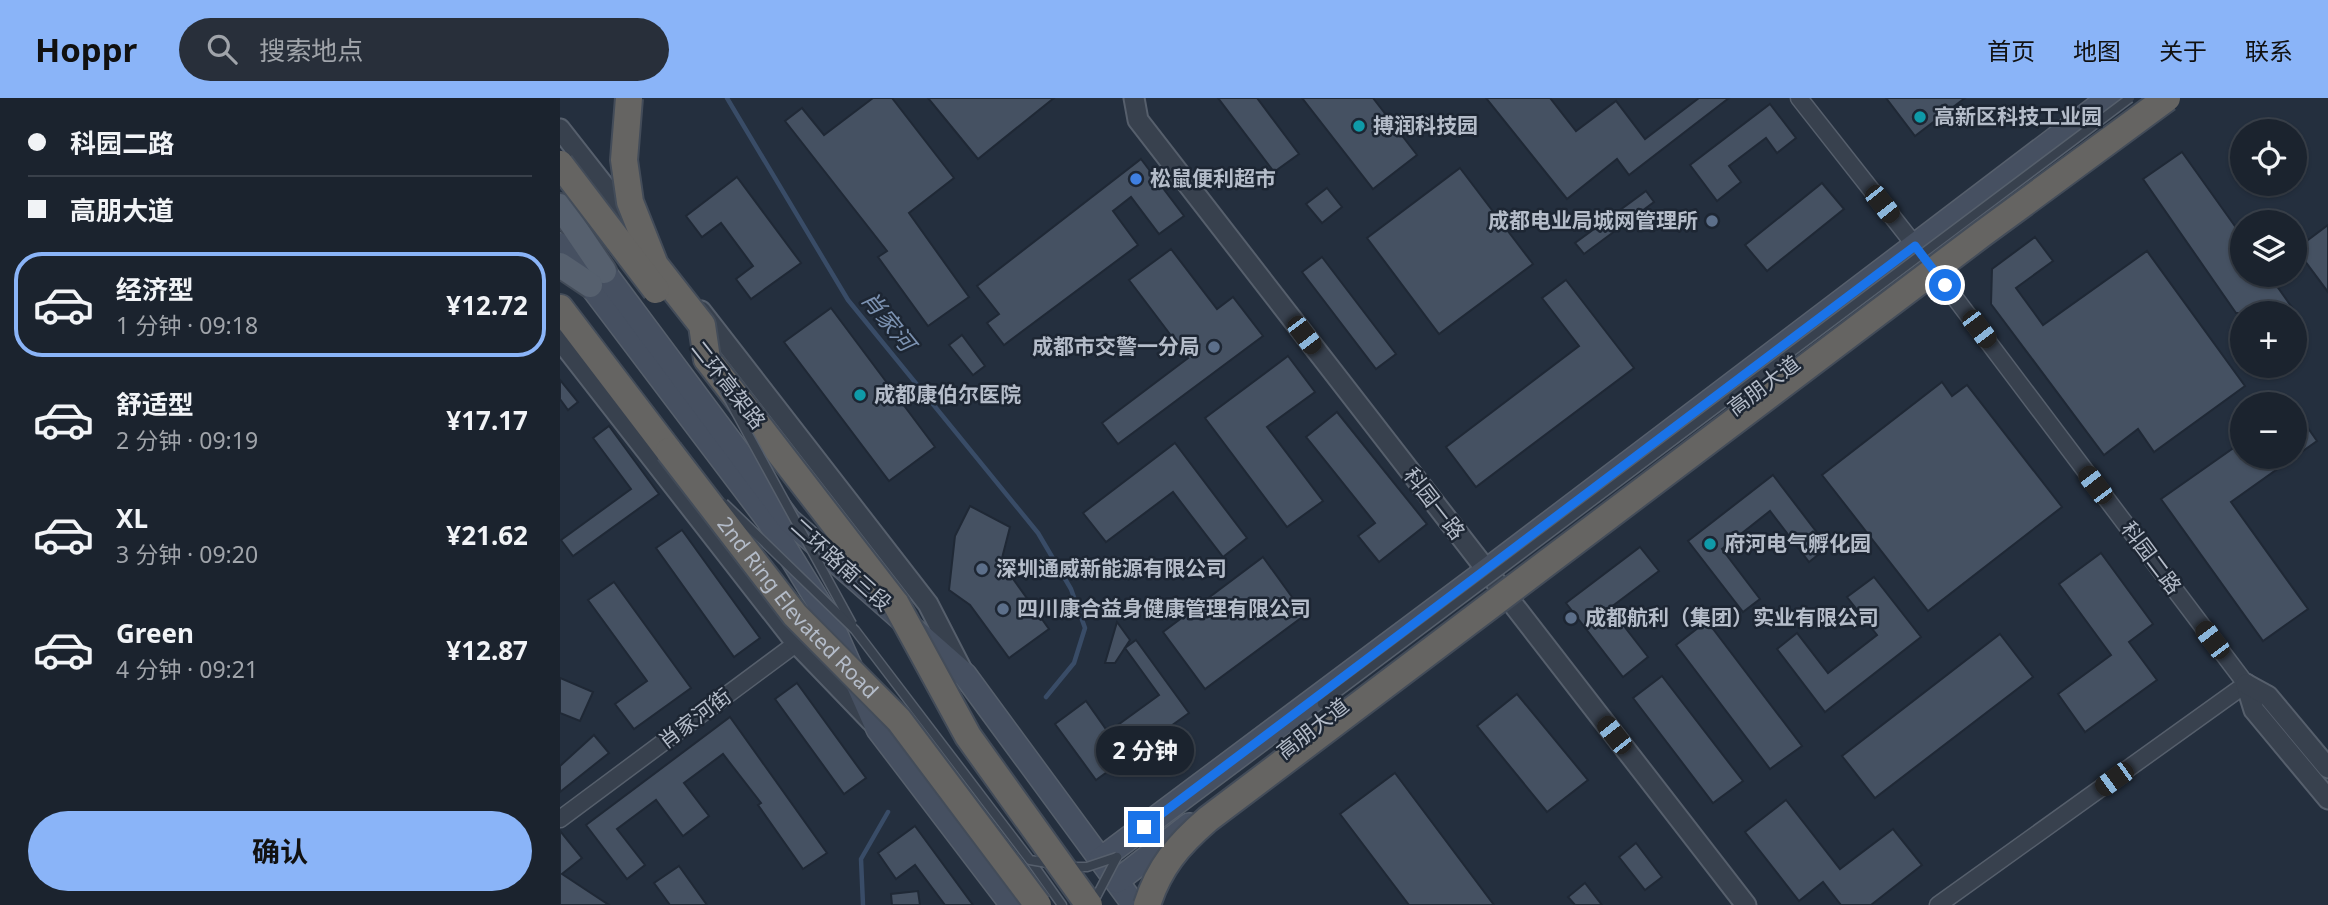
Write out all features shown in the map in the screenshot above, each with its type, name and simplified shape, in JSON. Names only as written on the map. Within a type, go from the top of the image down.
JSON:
[{"type":"highway","points":[[629,98],[624,160],[630,202],[656,265],[702,325],[707,359]]},
{"type":"highway","points":[[1147,905],[1161,867],[1181,842],[1208,819],[1982,234],[2167,98]]},
{"type":"highway","name":"二环高架路","points":[[560,164],[897,604],[968,736],[1091,905]]},
{"type":"highway","name":"2nd Ring Elevated Road","points":[[560,308],[795,615],[899,720],[1038,905]]},
{"type":"highway","points":[[560,326],[572,342],[607,370]]},
{"type":"main road","name":"高朋大道","points":[[1922,254],[2109,98]]},
{"type":"main road","name":"高朋大道","points":[[1109,858],[1492,579],[1922,254],[2147,98]]},
{"type":"main road","points":[[560,206],[597,278]]},
{"type":"main road","name":"二环路南三段","points":[[560,214],[597,278],[662,364],[789,520],[965,675],[1109,858],[1117,881],[1134,905]]},
{"type":"main road","name":"二环路南三段","points":[[560,245],[597,278]]},
{"type":"main road","points":[[560,265],[597,278]]},
{"type":"main road","name":"二环路南三段","points":[[662,364],[768,520],[830,619],[878,729],[1012,905]]},
{"type":"main road","name":"高朋大道","points":[[1117,881],[1492,579]]},
{"type":"street","name":"科园一路","points":[[1134,98],[1138,120],[1746,905]]},
{"type":"street","name":"科园二路","points":[[1799,98],[1922,254],[2246,684]]},
{"type":"street","points":[[560,129],[928,604],[965,675]]},
{"type":"street","points":[[560,183],[571,181],[609,193]]},
{"type":"street","points":[[560,340],[796,643],[878,729]]},
{"type":"street","name":"肖家河街","points":[[560,819],[830,619]]},
{"type":"street","points":[[2246,684],[2268,696],[2328,768]]},
{"type":"street","points":[[2246,684],[2254,709],[2328,799]]},
{"type":"street","points":[[1938,905],[2246,684]]},
{"type":"lane","points":[[1030,860],[1073,868],[1109,858],[2130,98]]},
{"type":"lane","points":[[707,359],[855,630],[1062,905]]},
{"type":"lane","points":[[669,451],[855,630]]},
{"type":"lane","points":[[1091,905],[1109,858]]},
{"type":"building","points":[[873,98],[892,98],[954,178],[909,213],[969,297],[928,326],[878,257],[887,251],[785,121],[802,108],[824,135]]},
{"type":"building","points":[[928,98],[1054,98],[978,159]]},
{"type":"building","points":[[1218,98],[1257,98],[1299,154],[1274,172]]},
{"type":"building","name":"搏润科技园","points":[[1302,98],[1373,98],[1417,155],[1373,189]]},
{"type":"building","points":[[1486,98],[1550,98],[1576,131],[1616,101],[1645,139],[1699,98],[1729,98],[1629,175],[1617,159],[1567,199]]},
{"type":"building","name":"高新区科技工业园","points":[[1886,98],[1965,98],[1915,136]]},
{"type":"building","points":[[1770,104],[1796,138],[1777,153],[1766,138],[1729,166],[1741,182],[1717,201],[1690,165]]},
{"type":"building","points":[[2182,152],[2230,219],[2230,287],[2278,287],[2287,301],[2230,301],[2230,304],[2143,179]]},
{"type":"building","points":[[1141,159],[1184,216],[1159,234],[1131,197],[1113,211],[1138,245],[1004,345],[987,323],[999,314],[977,286]]},
{"type":"building","points":[[1460,168],[1533,264],[1439,334],[1367,238]]},
{"type":"building","points":[[737,177],[801,263],[751,299],[736,279],[753,266],[721,223],[702,237],[686,216]]},
{"type":"building","points":[[1822,183],[1844,209],[1767,271],[1745,245]]},
{"type":"building","points":[[1327,188],[1342,207],[1322,223],[1306,204]]},
{"type":"building","points":[[1646,191],[1654,202],[1584,254],[1575,243]]},
{"type":"building","points":[[2328,225],[2328,292],[2307,264],[2307,241]]},
{"type":"building","points":[[2035,237],[2053,261],[2016,288],[2043,325],[2147,251],[2230,365],[2230,378],[2239,378],[2245,386],[2237,392],[2230,392],[2230,397],[2154,452],[2138,429],[2104,455],[1991,304],[1992,269]]},
{"type":"building","name":"成都市交警一分局","points":[[1171,249],[1217,309],[1233,297],[1263,336],[1118,444],[1102,423],[1188,358],[1129,280]]},
{"type":"building","points":[[1322,257],[1396,354],[1376,369],[1302,272]]},
{"type":"building","points":[[1566,280],[1634,368],[1476,487],[1446,447],[1579,346],[1542,298]]},
{"type":"building","name":"成都康伯尔医院","points":[[831,308],[935,447],[889,481],[784,342]]},
{"type":"building","points":[[962,335],[985,366],[973,375],[949,345]]},
{"type":"building","points":[[1288,356],[1315,392],[1267,427],[1323,501],[1287,527],[1205,418]]},
{"type":"building","points":[[560,380],[578,402],[568,410],[560,399]]},
{"type":"building","points":[[1942,382],[1952,396],[1967,385],[2062,507],[1928,611],[1822,475]]},
{"type":"building","points":[[1337,412],[1427,524],[1379,562],[1358,536],[1375,523],[1306,437]]},
{"type":"building","points":[[609,426],[659,494],[573,556],[561,540],[631,489],[593,438]]},
{"type":"building","points":[[2307,427],[2317,441],[2307,448]]},
{"type":"building","points":[[1175,443],[1247,538],[1223,557],[1173,492],[1106,542],[1083,513]]},
{"type":"building","points":[[2230,450],[2230,469],[2278,469],[2231,502],[2308,609],[2263,641],[2161,499]]},
{"type":"building","name":"府河电气孵化园","points":[[1773,475],[1828,547],[1809,562],[1770,511],[1722,549],[1760,599],[1743,612],[1688,541]]},
{"type":"building","points":[[970,506],[1010,527],[1001,562],[1049,629],[1009,658],[970,605],[949,590],[955,536]]},
{"type":"building","points":[[682,530],[760,638],[734,657],[656,548]]},
{"type":"building","points":[[1640,547],[1659,571],[1610,608],[1648,657],[1623,677],[1566,603]]},
{"type":"building","points":[[2101,553],[2153,624],[2129,642],[2157,680],[2085,732],[2058,694],[2111,655],[2059,584]]},
{"type":"building","points":[[1263,557],[1305,615],[1205,689],[1163,632]]},
{"type":"building","points":[[1874,577],[1921,637],[1825,712],[1777,649],[1797,633],[1828,673],[1877,635],[1847,597]]},
{"type":"building","points":[[614,582],[691,688],[634,729],[615,704],[647,681],[588,600]]},
{"type":"building","points":[[1707,621],[1802,746],[1770,769],[1676,645]]},
{"type":"building","points":[[1117,622],[1130,640],[1115,663],[1105,663]]},
{"type":"building","points":[[2000,634],[2033,677],[1875,798],[1842,756]]},
{"type":"building","points":[[1136,640],[1189,713],[1096,780],[1055,724],[1086,701],[1108,732],[1159,695],[1125,648]]},
{"type":"building","points":[[1662,676],[1743,781],[1713,803],[1633,698]]},
{"type":"building","points":[[560,678],[593,692],[580,721],[560,713]]},
{"type":"building","points":[[797,683],[866,778],[844,794],[775,699]]},
{"type":"building","points":[[1517,694],[1588,780],[1547,812],[1477,726]]},
{"type":"building","points":[[730,717],[827,853],[803,869],[758,805],[761,803],[723,754],[684,783],[709,816],[683,836],[656,800],[617,829],[645,865],[627,879],[586,825]]},
{"type":"building","points":[[594,735],[609,753],[560,792],[560,766]]},
{"type":"building","points":[[1395,773],[1494,905],[1409,905],[1340,814]]},
{"type":"building","points":[[1786,800],[1840,869],[1893,829],[1922,865],[1871,905],[1841,905],[1823,882],[1799,901],[1745,832]]},
{"type":"building","points":[[915,826],[973,905],[945,905],[915,865],[896,879],[878,853]]},
{"type":"building","points":[[560,831],[582,858],[562,874],[609,905],[560,905]]},
{"type":"building","points":[[1636,843],[1662,877],[1645,890],[1619,857]]},
{"type":"building","points":[[679,866],[707,905],[670,905],[654,883]]},
{"type":"building","points":[[1585,883],[1602,905],[1575,905],[1568,897]]},
{"type":"building","points":[[918,891],[920,905],[892,905],[891,894]]},
{"type":"waterway","name":"肖家河","points":[[727,98],[848,300],[1038,533],[1071,589],[1085,628],[1074,663],[1046,697]]},
{"type":"waterway","name":"肖家河","points":[[863,905],[861,859],[888,812]]},
{"type":"place","name":"高新区科技工业园","points":[[1920,117]]},
{"type":"place","name":"搏润科技园","points":[[1359,126]]},
{"type":"place","name":"松鼠便利超市","points":[[1136,179]]},
{"type":"place","name":"成都电业局城网管理所","points":[[1712,221]]},
{"type":"place","name":"成都市交警一分局","points":[[1214,347]]},
{"type":"place","name":"成都康伯尔医院","points":[[860,395]]},
{"type":"place","name":"府河电气孵化园","points":[[1710,544]]},
{"type":"place","name":"深圳通威新能源有限公司","points":[[982,569]]},
{"type":"place","name":"四川康合益身健康管理有限公司","points":[[1003,609]]},
{"type":"place","name":"成都航利（集团）实业有限公司","points":[[1571,618]]},
{"type":"route","points":[[1144,827],[1486,572],[1915,246],[1945,285]]}]
